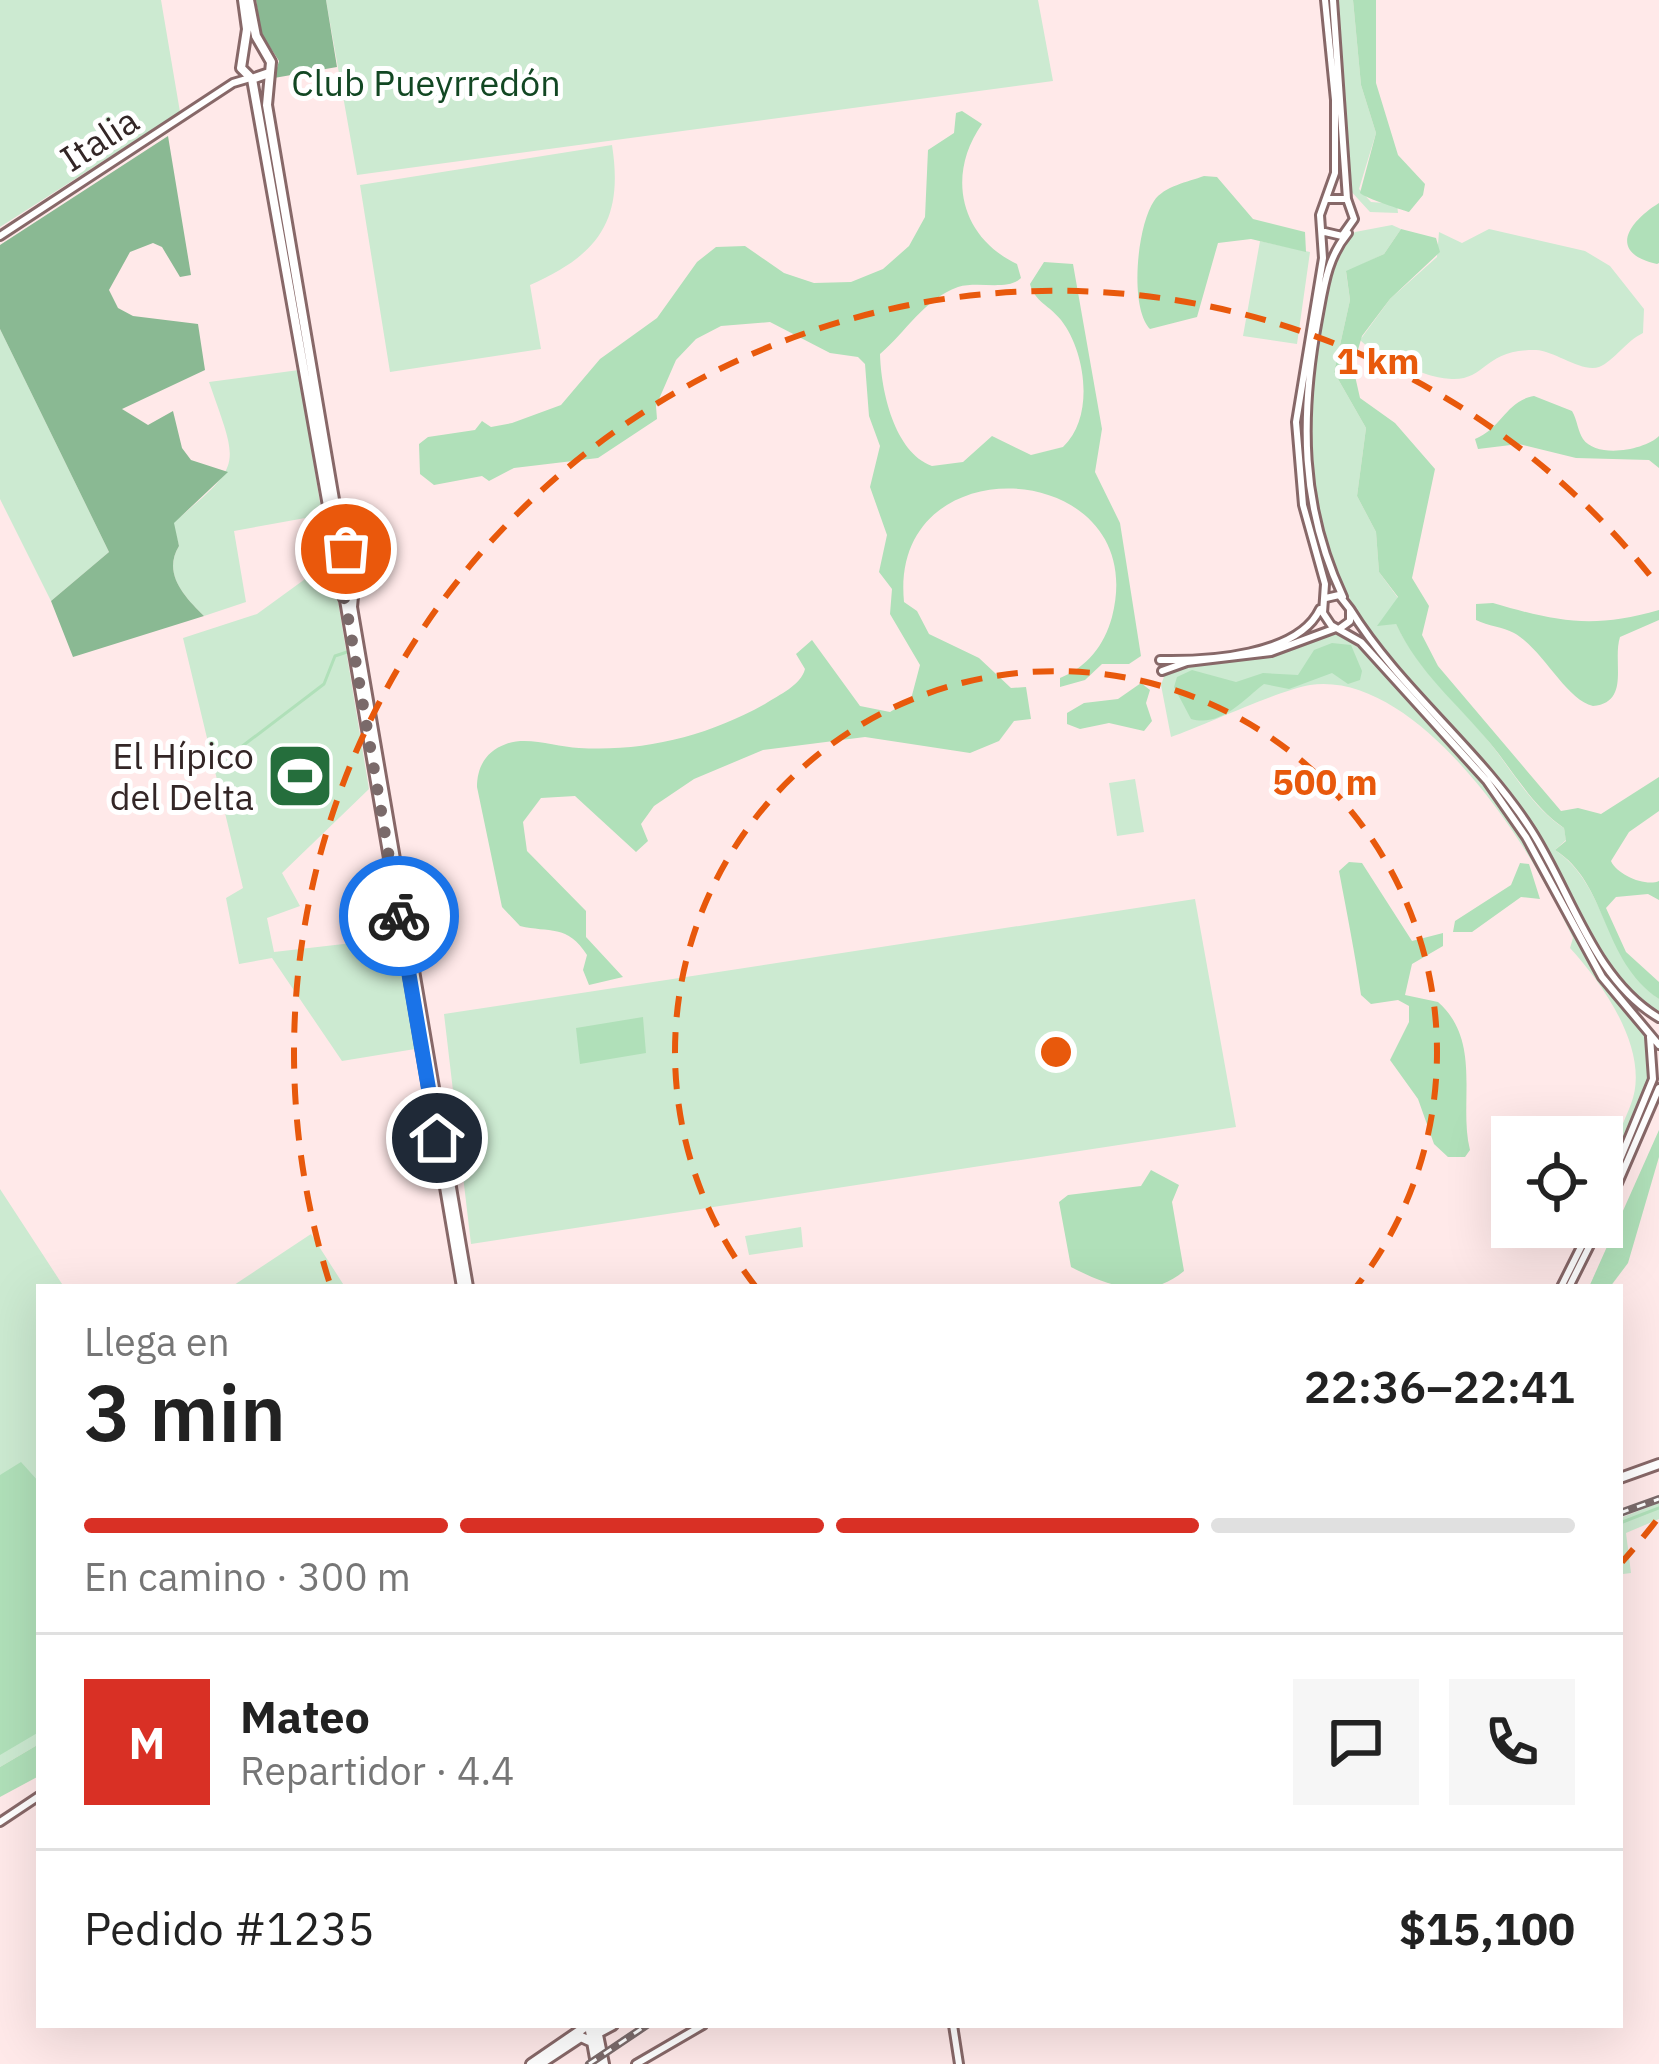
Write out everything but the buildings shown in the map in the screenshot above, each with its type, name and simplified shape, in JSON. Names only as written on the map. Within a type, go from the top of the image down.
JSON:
[{"type":"main road","points":[[246,0],[270,71],[267,105],[339,530],[356,564],[352,582],[465,1284]]},
{"type":"main road","points":[[246,0],[242,61],[251,79],[332,552],[328,566],[345,600],[464,1284]]},
{"type":"main road","points":[[242,61],[253,50],[265,52]]},
{"type":"main road","points":[[251,79],[270,71]]},
{"type":"main road","points":[[332,552],[349,552]]},
{"type":"main road","points":[[337,583],[352,582]]},
{"type":"main road","points":[[1623,1477],[1659,1464]]},
{"type":"main road","points":[[531,2064],[593,2030]]},
{"type":"main road","points":[[540,2064],[593,2030]]},
{"type":"main road","points":[[593,2030],[600,2064]]},
{"type":"street","points":[[1329,0],[1347,200],[1354,212],[1329,267],[1304,423],[1314,519],[1350,609],[1384,657],[1495,778],[1557,870],[1608,971],[1629,998],[1659,1019],[1650,1034],[1653,1078],[1623,1152]]},
{"type":"street","points":[[1329,0],[1333,184],[1320,215],[1323,258],[1300,378],[1296,443],[1303,505],[1323,574],[1322,603],[1338,629],[1361,641],[1487,781],[1526,836],[1602,976],[1659,1045]]},
{"type":"street","name":"Italia","points":[[227,88],[242,61]]},
{"type":"street","name":"Italia","points":[[0,236],[227,88],[251,79]]},
{"type":"street","points":[[1326,201],[1347,200]]},
{"type":"street","points":[[1322,229],[1333,237],[1348,233]]},
{"type":"street","points":[[1160,660],[1283,644],[1307,631],[1331,595],[1343,598]]},
{"type":"street","points":[[1162,671],[1187,662],[1271,652],[1338,629],[1350,621],[1350,609]]},
{"type":"street","points":[[1623,1168],[1659,1088]]},
{"type":"street","points":[[1567,1284],[1585,1248]]},
{"type":"street","points":[[0,1822],[36,1798]]},
{"type":"street","points":[[636,2064],[699,2028]]},
{"type":"street","points":[[953,2028],[959,2064]]},
{"type":"green space","points":[[0,0],[161,0],[180,112],[0,227]]},
{"type":"green space","name":"Club Pueyrredón","points":[[326,0],[1038,0],[1053,81],[357,175]]},
{"type":"green space","points":[[1337,0],[1353,0],[1361,85],[1376,133],[1359,189],[1371,202],[1397,204],[1398,213],[1370,212],[1348,188]]},
{"type":"green space","points":[[612,145],[614,195],[601,232],[573,261],[530,285],[541,349],[390,372],[360,185]]},
{"type":"green space","points":[[1392,225],[1401,229],[1384,254],[1346,272],[1350,300],[1334,372],[1366,428],[1357,496],[1376,532],[1379,572],[1398,598],[1383,623],[1396,624],[1428,673],[1533,800],[1564,828],[1566,840],[1555,850],[1585,882],[1626,963],[1659,999],[1659,1013],[1639,999],[1604,954],[1512,795],[1380,646],[1357,612],[1325,540],[1311,462],[1310,422],[1328,283],[1338,255],[1355,232]]},
{"type":"green space","points":[[1489,229],[1585,251],[1610,266],[1644,309],[1643,333],[1599,367],[1585,367],[1536,350],[1514,352],[1466,377],[1451,379],[1399,364],[1391,368],[1360,340],[1390,299],[1437,257],[1439,232],[1462,243]]},
{"type":"green space","points":[[1260,241],[1310,252],[1297,344],[1243,336]]},
{"type":"green space","points":[[0,329],[109,552],[51,601],[0,499]]},
{"type":"green space","points":[[299,370],[322,515],[234,531],[246,602],[204,616],[174,575],[179,546],[173,523],[213,488],[229,462],[226,432],[209,382]]},
{"type":"green space","points":[[312,574],[323,574],[336,589],[369,789],[282,873],[300,906],[267,918],[274,952],[396,938],[415,1049],[342,1061],[272,958],[239,964],[226,898],[243,888],[183,638],[257,614]]},
{"type":"green space","points":[[1328,632],[1350,642],[1381,667],[1452,743],[1516,827],[1547,888],[1480,788],[1417,724],[1382,700],[1346,687],[1310,685],[1171,737],[1161,685],[1166,671],[1276,653]]},
{"type":"green space","points":[[1135,779],[1144,832],[1117,836],[1109,783]]},
{"type":"green space","points":[[1195,899],[1236,1127],[471,1244],[444,1014]]},
{"type":"green space","points":[[1562,916],[1651,1046],[1652,1079],[1623,1149],[1623,1124],[1636,1084],[1635,1063],[1610,1000],[1570,948],[1573,938]]},
{"type":"green space","points":[[0,1189],[62,1284],[36,1284],[36,1746],[0,1767]]},
{"type":"green space","points":[[801,1227],[803,1247],[749,1255],[745,1236]]},
{"type":"green space","points":[[311,1234],[343,1284],[236,1284]]},
{"type":"green space","points":[[1659,1503],[1659,1519],[1626,1533],[1631,1573],[1623,1574],[1623,1517]]},
{"type":"shaded area","points":[[256,0],[326,0],[337,67],[274,78],[279,61],[261,33]]},
{"type":"shaded area","points":[[1353,0],[1376,0],[1376,83],[1398,155],[1425,184],[1423,195],[1409,212],[1360,193],[1376,133],[1361,85]]},
{"type":"shaded area","points":[[962,111],[982,124],[964,164],[962,184],[971,221],[982,238],[1017,264],[1021,278],[1009,284],[966,285],[946,292],[880,354],[892,418],[908,448],[932,466],[963,462],[992,436],[1031,455],[1063,447],[1080,419],[1081,366],[1070,333],[1030,284],[1044,262],[1073,264],[1102,429],[1095,472],[1120,523],[1141,656],[1129,664],[1102,664],[1085,680],[1060,687],[1060,678],[1086,662],[1104,637],[1112,617],[1114,564],[1095,525],[1060,499],[1017,489],[974,493],[936,513],[910,549],[904,602],[917,611],[929,634],[979,658],[1011,688],[1026,687],[1031,719],[1014,721],[999,741],[970,753],[865,737],[763,750],[694,779],[654,806],[641,824],[648,841],[636,852],[575,796],[541,798],[523,822],[527,851],[586,911],[586,937],[623,977],[589,985],[583,970],[587,955],[573,938],[520,926],[502,907],[477,787],[481,766],[493,751],[515,742],[603,749],[675,740],[721,725],[794,685],[805,669],[796,654],[812,640],[860,706],[890,712],[911,699],[920,665],[890,614],[892,589],[879,572],[887,535],[870,487],[880,446],[869,416],[865,364],[858,357],[830,353],[770,322],[721,326],[696,339],[676,360],[656,406],[657,419],[598,458],[514,468],[489,481],[482,476],[434,485],[420,474],[419,444],[428,437],[475,430],[482,421],[491,427],[512,423],[561,405],[600,359],[657,318],[697,262],[716,247],[745,246],[784,273],[814,283],[851,282],[883,269],[909,246],[925,217],[928,150],[954,133],[956,113]]},
{"type":"shaded area","points":[[168,136],[191,275],[180,277],[162,247],[153,243],[130,252],[109,290],[118,308],[133,316],[198,324],[205,370],[122,409],[148,425],[173,411],[182,448],[191,460],[228,472],[174,523],[179,546],[174,575],[204,616],[73,657],[51,601],[109,552],[0,329],[0,245]]},
{"type":"shaded area","points":[[1204,176],[1217,177],[1253,219],[1305,232],[1306,252],[1251,239],[1218,243],[1197,317],[1150,329],[1143,318],[1138,285],[1148,213],[1164,192]]},
{"type":"shaded area","points":[[1659,203],[1657,264],[1632,253],[1628,237],[1638,219]]},
{"type":"shaded area","points":[[1401,229],[1436,238],[1440,252],[1390,299],[1362,336],[1353,367],[1360,398],[1395,423],[1435,469],[1412,578],[1429,606],[1422,635],[1438,666],[1561,811],[1578,808],[1601,814],[1659,777],[1659,811],[1629,832],[1611,861],[1632,878],[1659,881],[1659,900],[1648,894],[1616,897],[1606,908],[1626,952],[1659,982],[1659,999],[1626,964],[1585,882],[1555,850],[1566,841],[1564,828],[1533,800],[1427,672],[1396,624],[1377,626],[1398,597],[1379,572],[1376,532],[1357,496],[1366,428],[1334,372],[1350,300],[1346,271],[1384,254]]},
{"type":"shaded area","points":[[1534,396],[1572,411],[1583,439],[1599,449],[1632,448],[1659,436],[1659,468],[1649,460],[1576,458],[1519,444],[1478,449],[1475,439],[1517,403]]},
{"type":"shaded area","points":[[1493,603],[1576,621],[1614,620],[1659,610],[1659,620],[1620,637],[1616,689],[1605,703],[1593,706],[1573,694],[1525,640],[1476,620],[1476,604]]},
{"type":"shaded area","points":[[1332,643],[1351,645],[1362,671],[1360,680],[1348,684],[1332,673],[1289,689],[1264,684],[1230,711],[1202,720],[1191,719],[1174,687],[1177,677],[1192,670],[1236,682],[1263,673],[1298,675],[1314,650]]},
{"type":"shaded area","points":[[1141,683],[1150,690],[1146,703],[1152,721],[1144,731],[1109,723],[1080,729],[1067,724],[1067,713],[1084,703],[1118,699]]},
{"type":"shaded area","points":[[1349,862],[1362,863],[1412,941],[1443,933],[1443,946],[1412,964],[1405,995],[1438,1002],[1460,1035],[1470,1150],[1465,1157],[1448,1157],[1434,1144],[1418,1099],[1390,1060],[1409,1022],[1409,1006],[1398,1000],[1371,1004],[1361,995],[1339,871]]},
{"type":"shaded area","points":[[1520,863],[1529,864],[1540,899],[1521,897],[1472,932],[1453,932],[1455,921],[1511,885]]},
{"type":"shaded area","points":[[643,1017],[646,1053],[580,1064],[576,1028]]},
{"type":"shaded area","points":[[1659,1130],[1659,1157],[1628,1263],[1612,1284],[1590,1284],[1606,1248],[1623,1248],[1623,1211]]},
{"type":"shaded area","points":[[1151,1170],[1179,1185],[1172,1202],[1184,1271],[1162,1284],[1110,1284],[1071,1267],[1059,1202],[1068,1195],[1141,1186]]},
{"type":"shaded area","points":[[21,1462],[36,1479],[36,1734],[0,1755],[0,1475]]},
{"type":"shaded area","points":[[36,1746],[36,1778],[0,1797],[0,1767]]},
{"type":"waterway","points":[[232,754],[324,684],[335,656],[347,652]]},
{"type":"waterway","points":[[1623,1522],[1659,1508]]},
{"type":"railway","points":[[1623,1512],[1659,1499]]},
{"type":"railway","points":[[589,2064],[643,2028]]},
{"type":"way so far","points":[[346,549],[332,552],[328,566],[345,600],[399,916]]},
{"type":"place","name":"El Hípico del Delta","points":[[300,776]]},
{"type":"route","points":[[399,916],[437,1138]]}]
